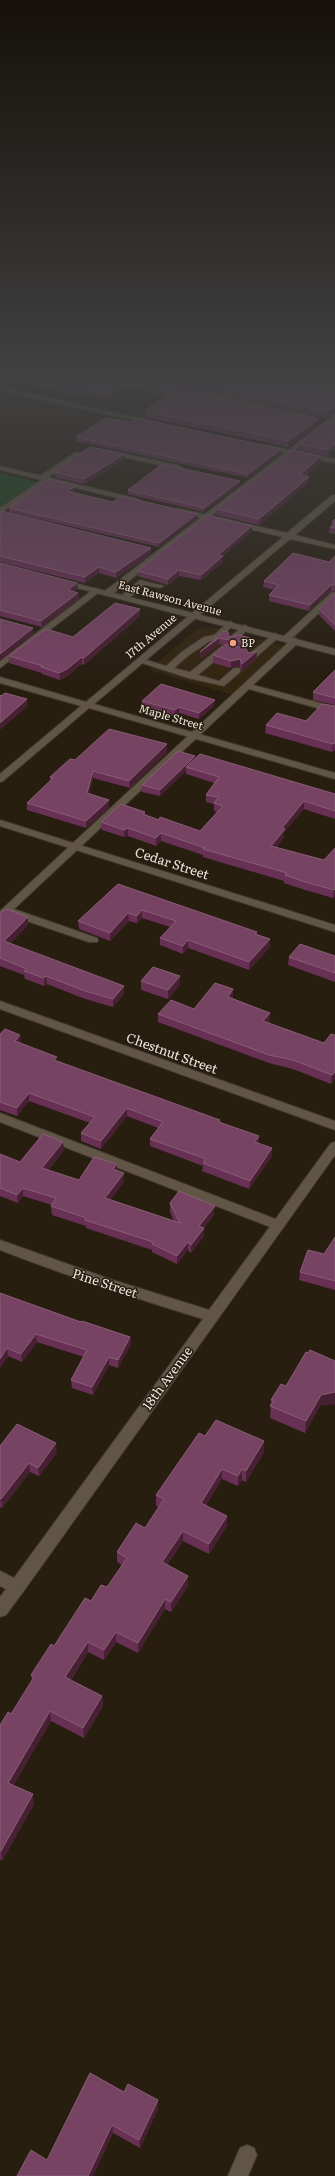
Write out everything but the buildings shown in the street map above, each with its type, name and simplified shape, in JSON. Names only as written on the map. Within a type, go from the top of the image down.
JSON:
[{"type":"street","points":[[39,478],[145,502]]},
{"type":"street","points":[[108,593],[156,551],[206,516],[251,478]]},
{"type":"street","points":[[3,513],[45,479]]},
{"type":"street","name":"17th Avenue","points":[[0,779],[335,497]]},
{"type":"street","points":[[168,508],[335,547]]},
{"type":"street","name":"East Rawson Avenue","points":[[53,578],[335,652]]},
{"type":"street","points":[[125,597],[143,582],[160,586]]},
{"type":"street","points":[[0,665],[98,590]]},
{"type":"street","points":[[4,914],[247,686],[335,595]]},
{"type":"street","points":[[168,669],[186,652],[202,642],[217,637],[230,624]]},
{"type":"street","points":[[29,628],[44,632]]},
{"type":"street","points":[[232,640],[244,628]]},
{"type":"street","points":[[250,655],[275,636]]},
{"type":"street","points":[[191,676],[226,648],[202,642]]},
{"type":"street","points":[[140,661],[221,684],[237,670]]},
{"type":"street","name":"Maple Street","points":[[0,680],[335,776]]},
{"type":"street","points":[[247,686],[335,710]]},
{"type":"street","name":"Cedar Street","points":[[0,823],[335,929]]},
{"type":"street","points":[[4,914],[93,940]]},
{"type":"street","name":"Chestnut Street","points":[[0,1005],[335,1126]]},
{"type":"street","points":[[0,1117],[278,1226]]},
{"type":"street","name":"18th Avenue","points":[[0,1610],[335,1146]]},
{"type":"street","name":"Pine Street","points":[[0,1246],[110,1285],[212,1316]]},
{"type":"street","points":[[0,1578],[17,1587]]},
{"type":"street","points":[[238,2176],[247,2155]]},
{"type":"shaded area","points":[[203,627],[216,628],[284,646],[232,695],[149,670],[194,631]]},
{"type":"green space","points":[[0,478],[19,478],[38,483],[0,508]]},
{"type":"place","name":"BP","points":[[233,643]]}]
